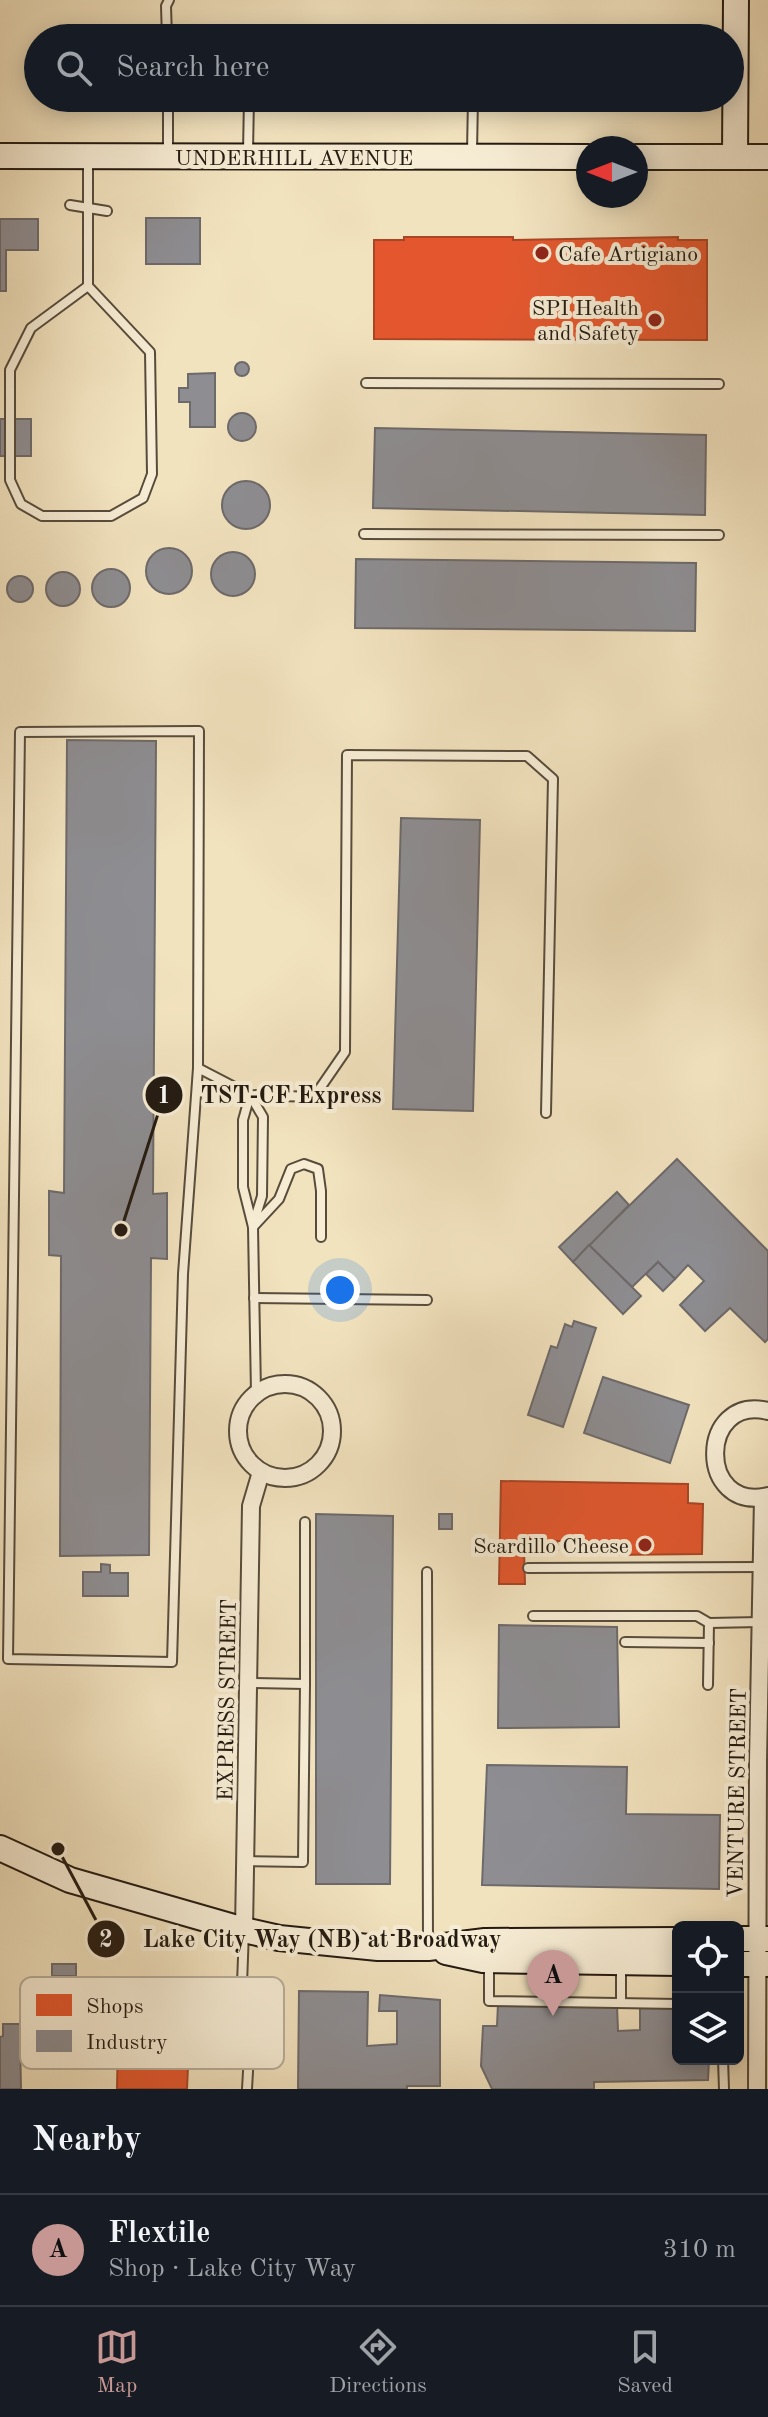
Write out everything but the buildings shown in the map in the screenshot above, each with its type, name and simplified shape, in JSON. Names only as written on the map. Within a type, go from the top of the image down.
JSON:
[{"type":"street","points":[[736,0],[736,24]]},
{"type":"street","points":[[735,112],[735,157]]},
{"type":"street","name":"UNDERHILL AVENUE","points":[[0,156],[576,157]]},
{"type":"street","points":[[648,157],[768,157]]},
{"type":"street","points":[[270,1385],[301,1385],[315,1393],[326,1405],[332,1420],[333,1436],[329,1451],[320,1464],[292,1478],[276,1478],[261,1472],[249,1462],[241,1449],[239,1418],[256,1393],[270,1385]]},
{"type":"street","name":"VENTURE STREET","points":[[757,2089],[754,1939],[763,1761],[760,1622],[765,1497],[748,1497],[734,1491],[716,1469],[713,1454],[723,1426],[734,1416],[747,1411],[768,1411]]},
{"type":"street","name":"EXPRESS STREET","points":[[244,1930],[251,1506],[261,1472]]},
{"type":"street","points":[[0,1848],[70,1880],[279,1938],[378,1948],[428,1948],[485,1941],[672,1940]]},
{"type":"street","points":[[428,1948],[489,1960],[672,1963]]},
{"type":"lane","points":[[167,24],[169,0]]},
{"type":"lane","points":[[168,112],[168,157]]},
{"type":"lane","points":[[248,157],[249,112]]},
{"type":"lane","points":[[472,157],[473,112]]},
{"type":"lane","points":[[88,156],[88,286],[150,352],[152,474],[143,498],[111,516],[42,516],[21,504],[10,480],[10,370],[31,328],[88,286]]},
{"type":"lane","points":[[70,205],[107,211]]},
{"type":"lane","points":[[366,383],[719,384]]},
{"type":"lane","points":[[364,534],[719,535]]},
{"type":"lane","points":[[199,731],[198,1068],[183,1274],[172,1662],[8,1659],[20,732],[199,731]]},
{"type":"lane","points":[[198,1068],[250,1095],[314,1097],[345,1052],[347,755],[527,756],[553,779],[546,1113]]},
{"type":"lane","points":[[250,1095],[263,1117],[262,1196],[253,1227]]},
{"type":"lane","points":[[250,1095],[243,1120],[243,1187],[253,1227],[256,1393]]},
{"type":"lane","points":[[253,1227],[279,1199],[291,1169],[304,1164],[318,1169],[321,1237]]},
{"type":"lane","points":[[254,1298],[427,1300]]},
{"type":"lane","points":[[245,1861],[303,1862],[305,1522]]},
{"type":"lane","points":[[528,1568],[761,1567]]},
{"type":"lane","points":[[427,1572],[428,1948]]},
{"type":"lane","points":[[533,1616],[697,1616],[709,1623],[760,1622]]},
{"type":"lane","points":[[708,1685],[709,1623]]},
{"type":"lane","points":[[625,1642],[709,1643]]},
{"type":"lane","points":[[248,1683],[305,1684]]},
{"type":"lane","points":[[242,1977],[244,1930]]},
{"type":"lane","points":[[489,1960],[489,2001],[672,2004]]},
{"type":"lane","points":[[621,1962],[621,2003]]},
{"type":"lane","points":[[723,2065],[724,2089]]},
{"type":"lane","points":[[247,2089],[248,2069]]},
{"type":"place","name":"Cafe Artigiano","points":[[542,253]]},
{"type":"place","name":"SPI Health and Safety","points":[[655,320]]},
{"type":"place","name":"TST-CF Express","points":[[121,1230]]},
{"type":"place","name":"Scardillo Cheese","points":[[645,1545]]},
{"type":"place","name":"Lake City Way (NB) at Broadway","points":[[58,1849]]},
{"type":"place","name":"Flextile","points":[[553,2016]]}]
